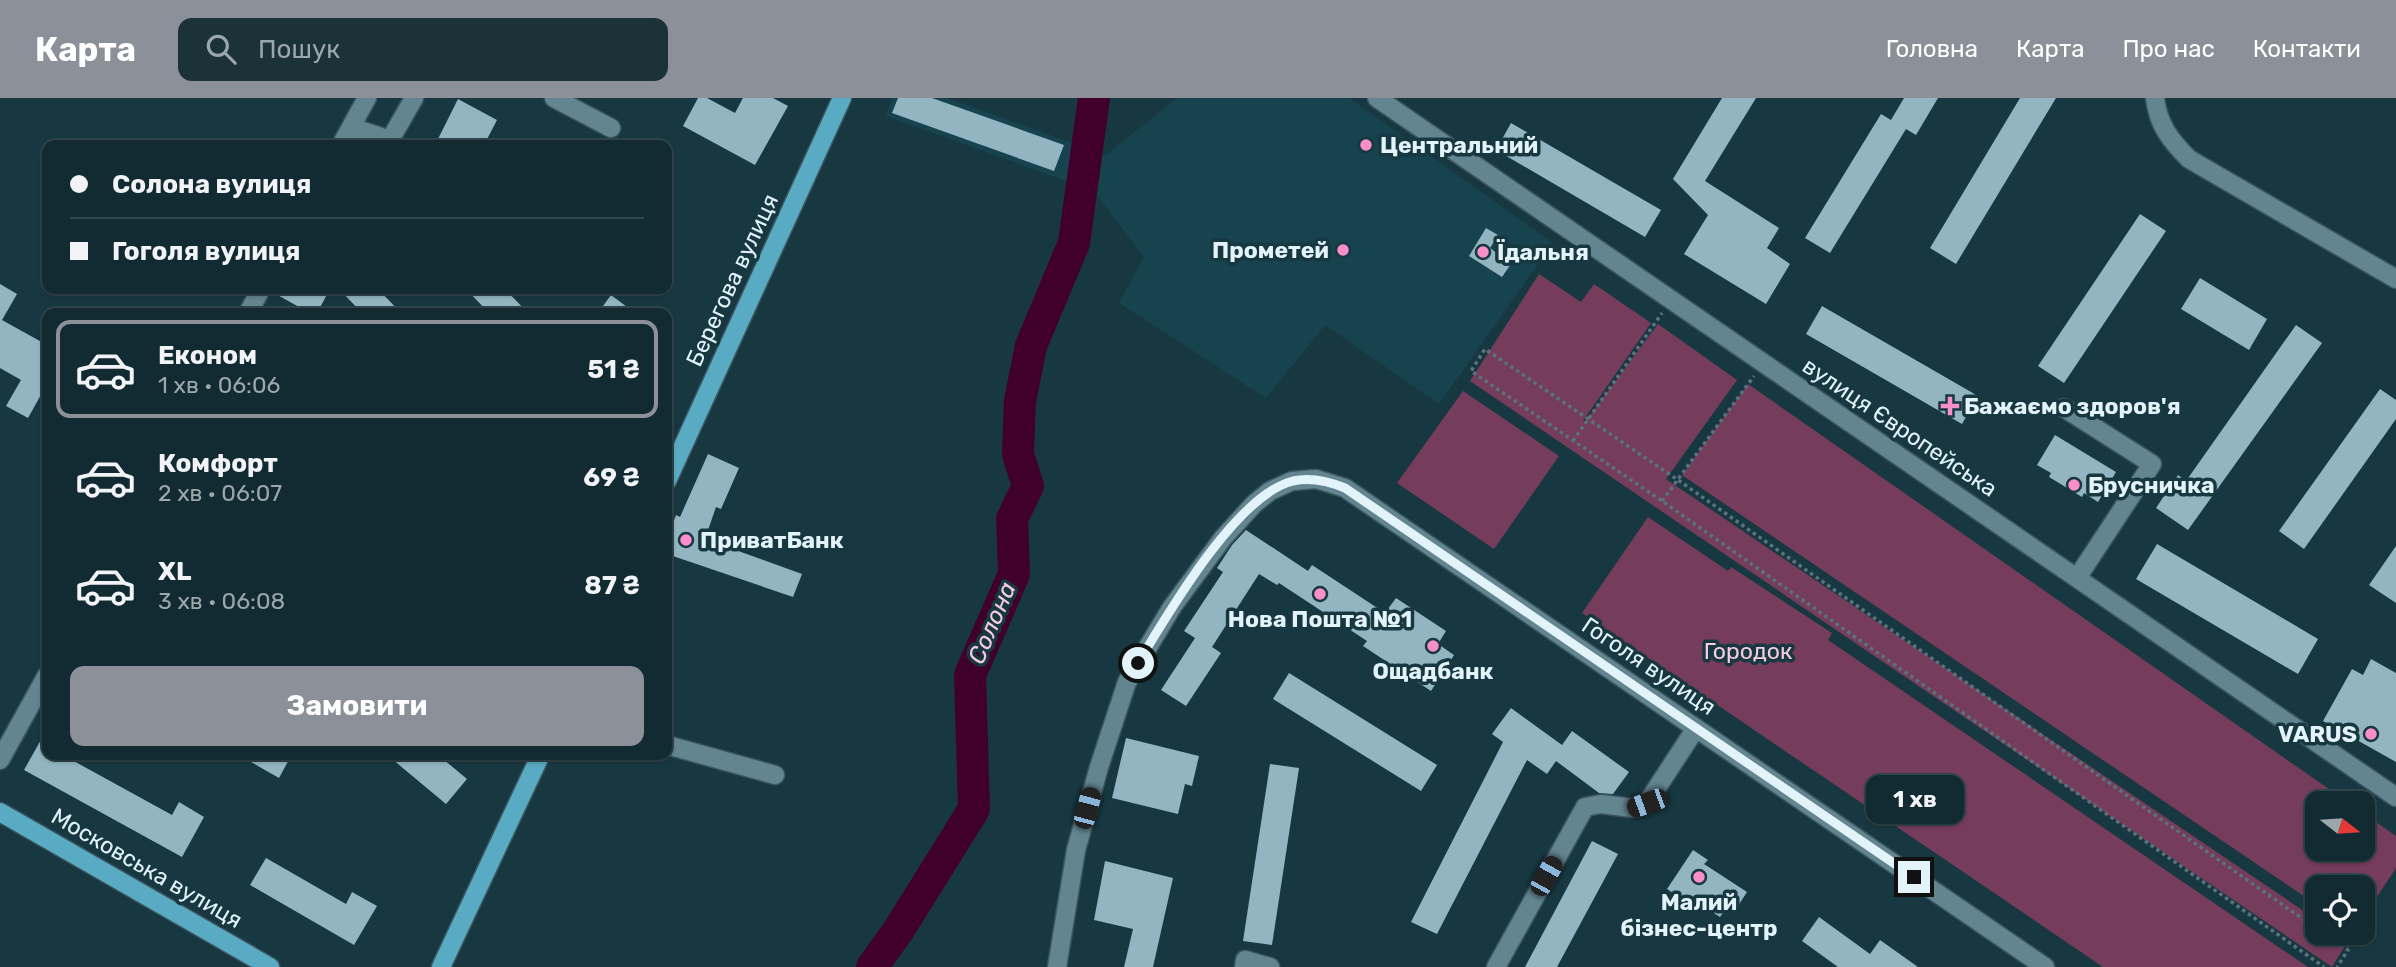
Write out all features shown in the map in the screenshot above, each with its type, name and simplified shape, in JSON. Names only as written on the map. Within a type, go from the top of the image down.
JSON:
[{"type":"main road","name":"Берегова вулиця","points":[[672,470],[842,98]]},
{"type":"main road","points":[[441,967],[538,760]]},
{"type":"main road","name":"Московська вулиця","points":[[0,812],[270,967]]},
{"type":"street","points":[[344,140],[367,98]]},
{"type":"street","points":[[351,127],[390,140],[414,98]]},
{"type":"street","points":[[554,98],[611,128]]},
{"type":"street","name":"вулиця Європейська","points":[[1377,98],[2396,797]]},
{"type":"street","points":[[2155,98],[2157,114],[2169,139],[2189,159],[2396,279]]},
{"type":"street","points":[[2064,408],[2152,464],[2077,578]]},
{"type":"street","name":"Гоголя вулиця","points":[[1057,967],[1076,850],[1099,767],[1127,682],[1172,607],[1223,538],[1254,504],[1270,491],[1292,481],[1316,480],[1345,488],[2045,967]]},
{"type":"street","points":[[0,760],[42,684]]},
{"type":"street","points":[[1496,967],[1585,807],[1601,804],[1632,808],[1647,803],[1696,728]]},
{"type":"street","points":[[672,746],[775,775]]},
{"type":"street","points":[[1244,967],[1245,960],[1270,967]]},
{"type":"path","points":[[1573,442],[1671,300]]},
{"type":"path","points":[[2305,921],[1678,480],[1485,349],[1471,371],[1662,501],[2324,967]]},
{"type":"path","points":[[1662,501],[1763,363]]},
{"type":"path","points":[[2337,967],[2348,950],[2341,945]]},
{"type":"shaded area","name":"Прометей","points":[[892,98],[947,98],[1106,155],[1177,98],[1349,98],[1553,243],[1439,404],[1325,325],[1266,398],[1119,303],[1144,257],[1094,191],[886,116]]},
{"type":"green space","points":[[1539,274],[1581,302],[1594,284],[1651,323],[1583,421],[1585,422],[1658,324],[1737,380],[1666,479],[2305,912],[2305,945],[2346,945],[2332,967],[1470,381]]},
{"type":"green space","points":[[1748,384],[2332,791],[2305,791],[2305,861],[2375,861],[2375,821],[2396,836],[2396,868],[2375,900],[2375,875],[2305,875],[2305,897],[1682,475]]},
{"type":"green space","points":[[1463,391],[1559,456],[1494,549],[1397,483]]},
{"type":"green space","name":"Городок","points":[[1648,517],[1728,571],[1731,567],[1832,633],[1828,640],[2308,967],[2103,967],[1582,613]]},
{"type":"building","points":[[698,98],[707,98],[735,113],[743,98],[773,98],[788,106],[755,165],[683,126]]},
{"type":"building","points":[[898,98],[932,98],[1064,145],[1054,171],[892,113]]},
{"type":"building","points":[[1722,98],[1756,98],[1705,181],[1779,228],[1767,248],[1790,264],[1766,304],[1684,254],[1708,215],[1673,179]]},
{"type":"building","points":[[1904,98],[1938,98],[1916,135],[1906,129],[1830,253],[1805,238],[1881,114],[1891,120]]},
{"type":"building","points":[[2020,98],[2056,98],[1956,264],[1930,248]]},
{"type":"building","points":[[458,99],[497,120],[487,140],[438,140]]},
{"type":"building","points":[[1511,123],[1661,210],[1645,237],[1496,150]]},
{"type":"building","points":[[2140,214],[2166,231],[2064,383],[2038,366]]},
{"type":"building","name":"Їдальня","points":[[1486,228],[1498,235],[1490,248],[1511,264],[1502,277],[1469,256]]},
{"type":"building","points":[[2200,278],[2267,319],[2249,350],[2181,309]]},
{"type":"building","points":[[0,284],[17,294],[2,320],[42,342],[42,393],[28,418],[6,406],[21,380],[0,368]]},
{"type":"building","points":[[276,294],[327,294],[320,308],[301,308]]},
{"type":"building","points":[[344,294],[383,294],[396,308],[357,308]]},
{"type":"building","points":[[471,294],[510,294],[523,308],[484,308]]},
{"type":"building","points":[[611,295],[628,308],[602,308]]},
{"type":"building","points":[[1822,306],[1978,396],[1962,424],[1806,334]]},
{"type":"building","points":[[2296,325],[2322,343],[2188,530],[2156,508],[2178,475],[2186,481]]},
{"type":"building","points":[[2380,389],[2396,400],[2396,419],[2304,549],[2279,531]]},
{"type":"building","points":[[2055,435],[2116,472],[2098,502],[2084,493],[2082,497],[2049,477],[2051,473],[2037,465]]},
{"type":"building","points":[[708,454],[739,468],[721,509],[716,507],[705,539],[802,574],[793,597],[672,556],[672,526],[676,515],[680,517]]},
{"type":"building","points":[[1246,530],[1308,571],[1312,565],[1385,613],[1396,598],[1446,631],[1438,644],[1454,655],[1431,691],[1363,646],[1367,641],[1279,583],[1277,585],[1259,574],[1212,647],[1221,653],[1186,706],[1161,690],[1195,638],[1184,631],[1223,572],[1217,568]]},
{"type":"building","points":[[2157,544],[2318,639],[2298,674],[2136,579]]},
{"type":"building","points":[[2396,546],[2396,603],[2369,585]]},
{"type":"building","points":[[2371,659],[2396,673],[2396,762],[2323,721],[2352,669],[2363,675]]},
{"type":"building","points":[[1289,673],[1437,765],[1421,791],[1273,699]]},
{"type":"building","points":[[1511,708],[1562,745],[1572,731],[1629,772],[1613,794],[1599,793],[1556,761],[1547,774],[1527,760],[1437,934],[1411,922],[1503,742],[1492,734]]},
{"type":"building","points":[[42,738],[42,760],[72,760],[172,815],[179,802],[204,817],[182,857],[24,770]]},
{"type":"building","points":[[1126,738],[1199,756],[1192,786],[1185,784],[1178,814],[1112,798]]},
{"type":"building","points":[[248,760],[289,760],[279,778]]},
{"type":"building","points":[[393,760],[444,760],[467,779],[446,804]]},
{"type":"building","points":[[1270,764],[1299,768],[1272,945],[1243,941]]},
{"type":"building","points":[[1592,841],[1618,854],[1557,967],[1525,967]]},
{"type":"building","name":"Малий бізнес-центр","points":[[1693,850],[1708,860],[1704,864],[1747,892],[1736,909],[1729,904],[1720,917],[1694,900],[1687,910],[1675,903],[1679,897],[1667,889]]},
{"type":"building","points":[[266,858],[346,904],[352,892],[377,906],[354,945],[250,885]]},
{"type":"building","points":[[1105,861],[1173,878],[1153,967],[1124,967],[1133,929],[1094,920]]},
{"type":"building","points":[[1819,917],[1870,954],[1880,940],[1918,967],[1838,967],[1802,941]]},
{"type":"waterway","name":"Солона","points":[[872,967],[898,931],[974,809],[970,675],[1014,574],[1012,519],[1028,486],[1018,454],[1020,401],[1031,346],[1074,243],[1094,98]]},
{"type":"place","name":"Центральний","points":[[1366,145]]},
{"type":"place","name":"Прометей","points":[[1343,250]]},
{"type":"place","name":"Їдальня","points":[[1483,252]]},
{"type":"place","name":"Бажаємо здоров'я","points":[[1950,406]]},
{"type":"place","name":"Брусничка","points":[[2074,485]]},
{"type":"place","name":"ПриватБанк","points":[[686,540]]},
{"type":"place","name":"Нова Пошта №1","points":[[1320,594]]},
{"type":"place","name":"Ощадбанк","points":[[1433,646]]},
{"type":"place","name":"VARUS","points":[[2371,734]]},
{"type":"place","name":"Малий бізнес-центр","points":[[1699,877]]},
{"type":"route","points":[[1138,663],[1172,607],[1223,538],[1254,504],[1270,491],[1292,481],[1330,482],[1345,488],[1914,877]]}]
